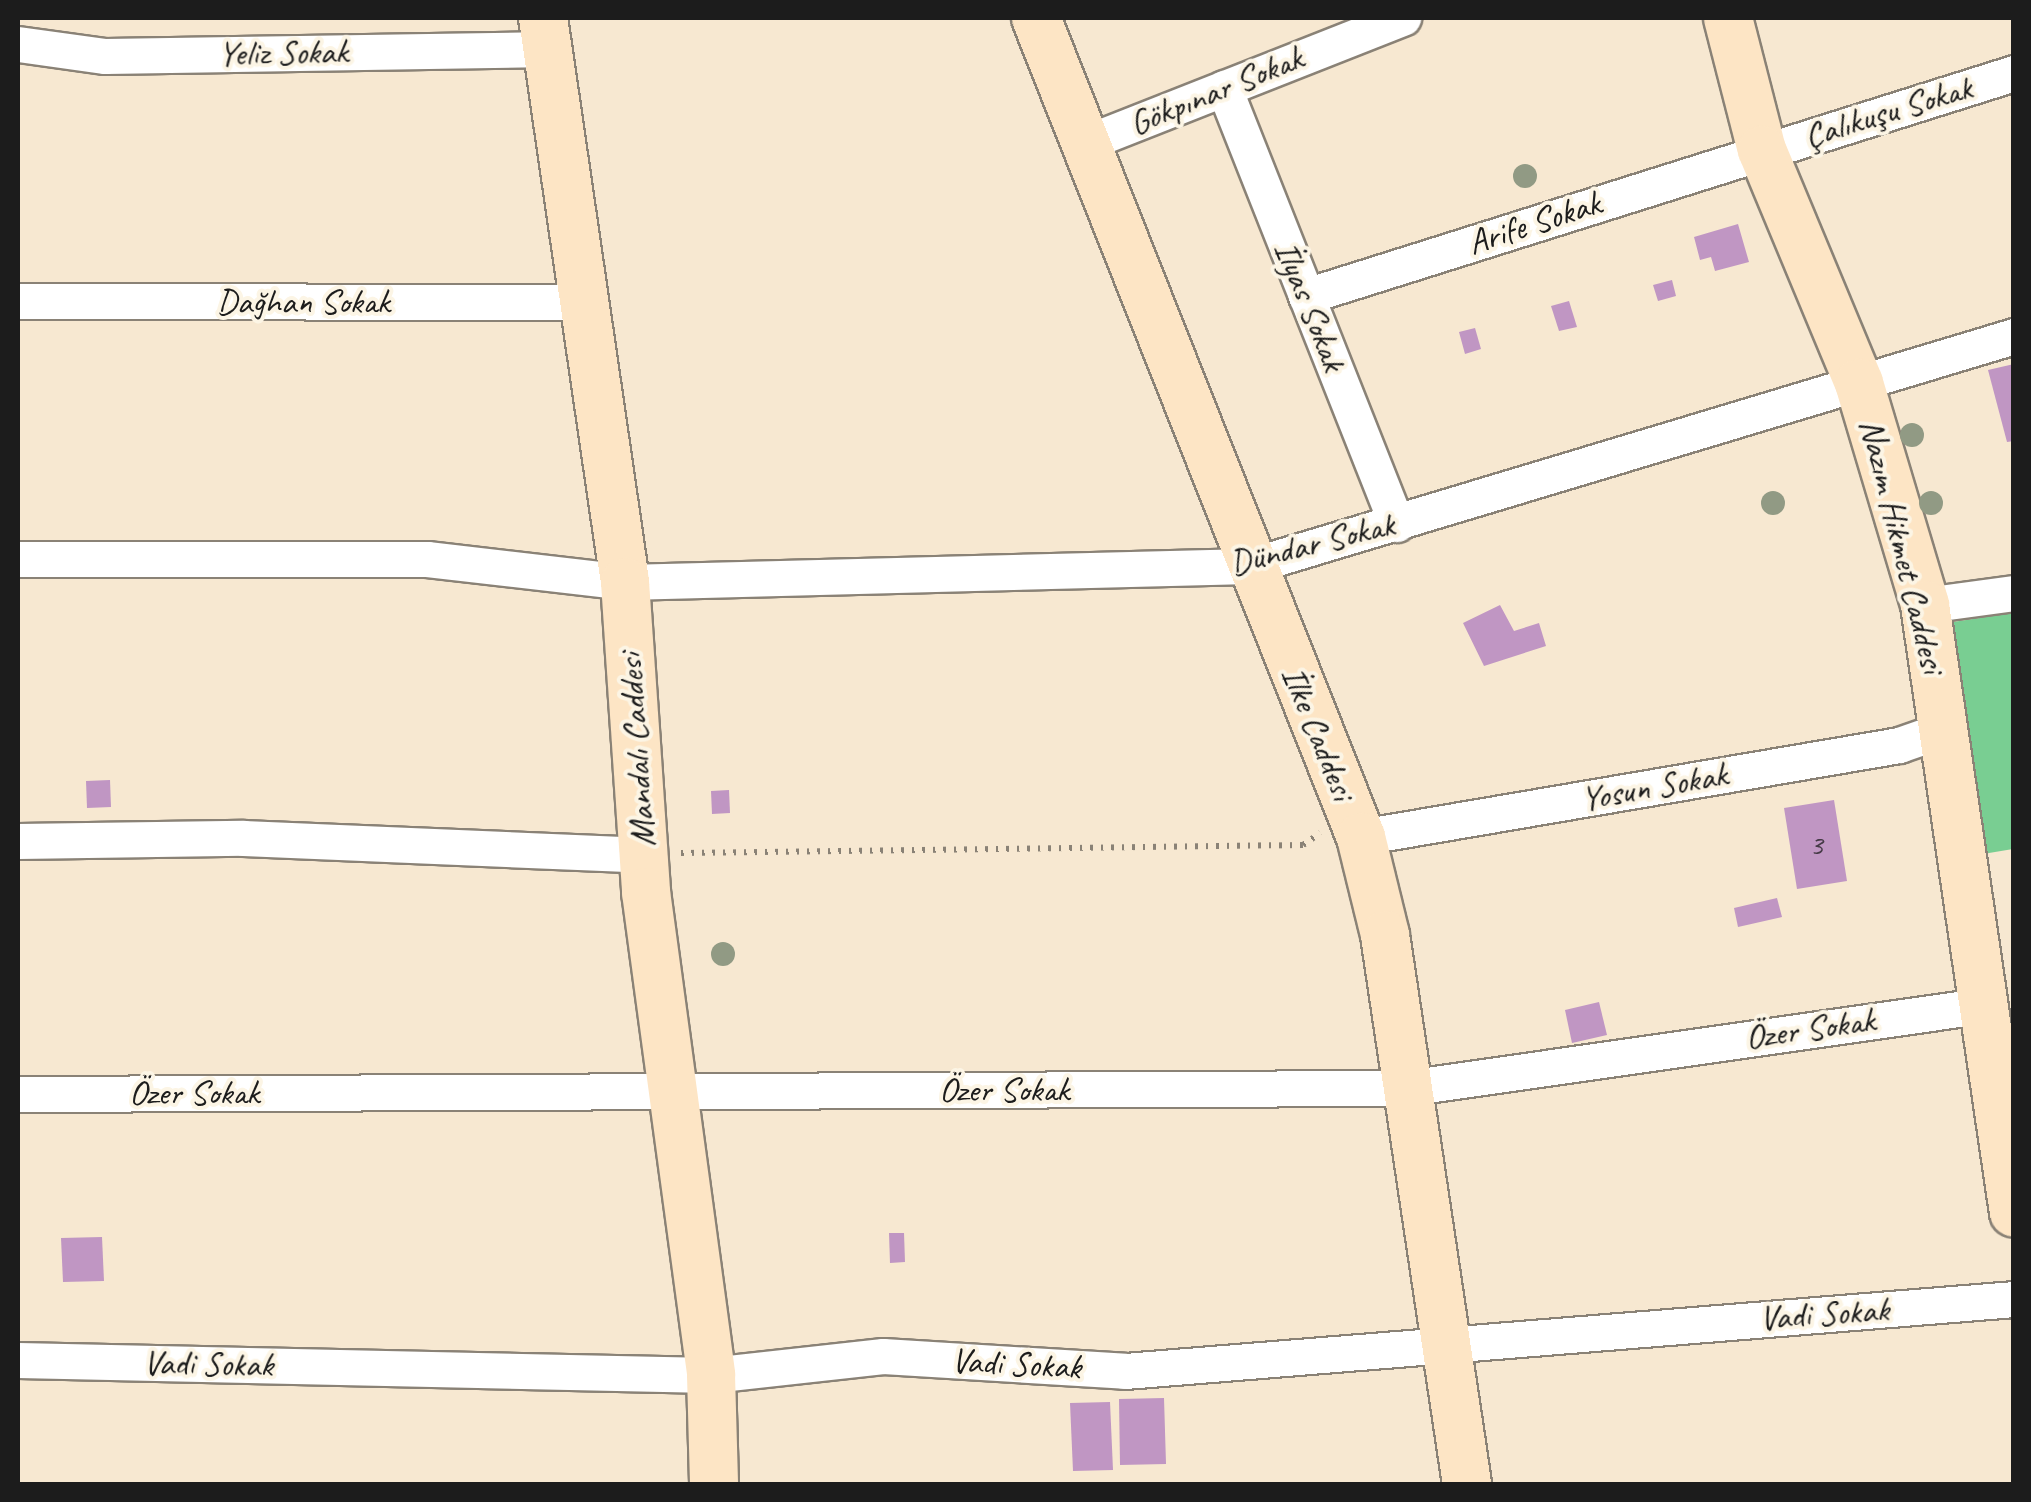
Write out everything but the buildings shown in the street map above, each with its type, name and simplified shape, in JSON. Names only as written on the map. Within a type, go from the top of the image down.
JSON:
[{"type":"street","name":"İlke Caddesi","points":[[1036,18],[1355,825],[1406,1088],[1440,1344],[1468,1484]]},
{"type":"street","name":"Gökpınar Sokak","points":[[1085,143],[1403,18]]},
{"type":"street","name":"Nazım Hikmet Caddesi","points":[[1728,18],[1762,150],[1859,383],[1925,605],[2014,1213]]},
{"type":"street","name":"Yeliz Sokak","points":[[18,44],[105,56],[546,33]]},
{"type":"street","name":"Mandalı Caddesi","points":[[546,33],[589,302],[624,582],[646,855],[711,1375],[714,1484]]},
{"type":"street","name":"Çalıkuşu Sokak","points":[[1762,150],[2014,73]]},
{"type":"street","name":"İlyas Sokak","points":[[1224,88],[1396,524]]},
{"type":"street","name":"Arife Sokak","points":[[1306,296],[1762,150]]},
{"type":"street","name":"Dağhan Sokak","points":[[18,301],[589,302]]},
{"type":"street","name":"Dündar Sokak","points":[[18,559],[427,559],[624,582],[1250,566],[2014,336]]},
{"type":"street","points":[[1925,605],[2014,593]]},
{"type":"street","name":"Yosun Sokak","points":[[1355,825],[1899,746],[1946,729]]},
{"type":"street","points":[[18,841],[242,838],[646,855]]},
{"type":"street","name":"Özer Sokak","points":[[18,1094],[1406,1088],[1986,1005]]},
{"type":"street","name":"Vadi Sokak","points":[[18,1360],[711,1375],[883,1356],[1124,1371],[2014,1299]]},
{"type":"path","points":[[646,855],[1303,844],[1355,825]]},
{"type":"green space","points":[[2013,613],[2013,849],[1983,854],[1946,623]]}]
